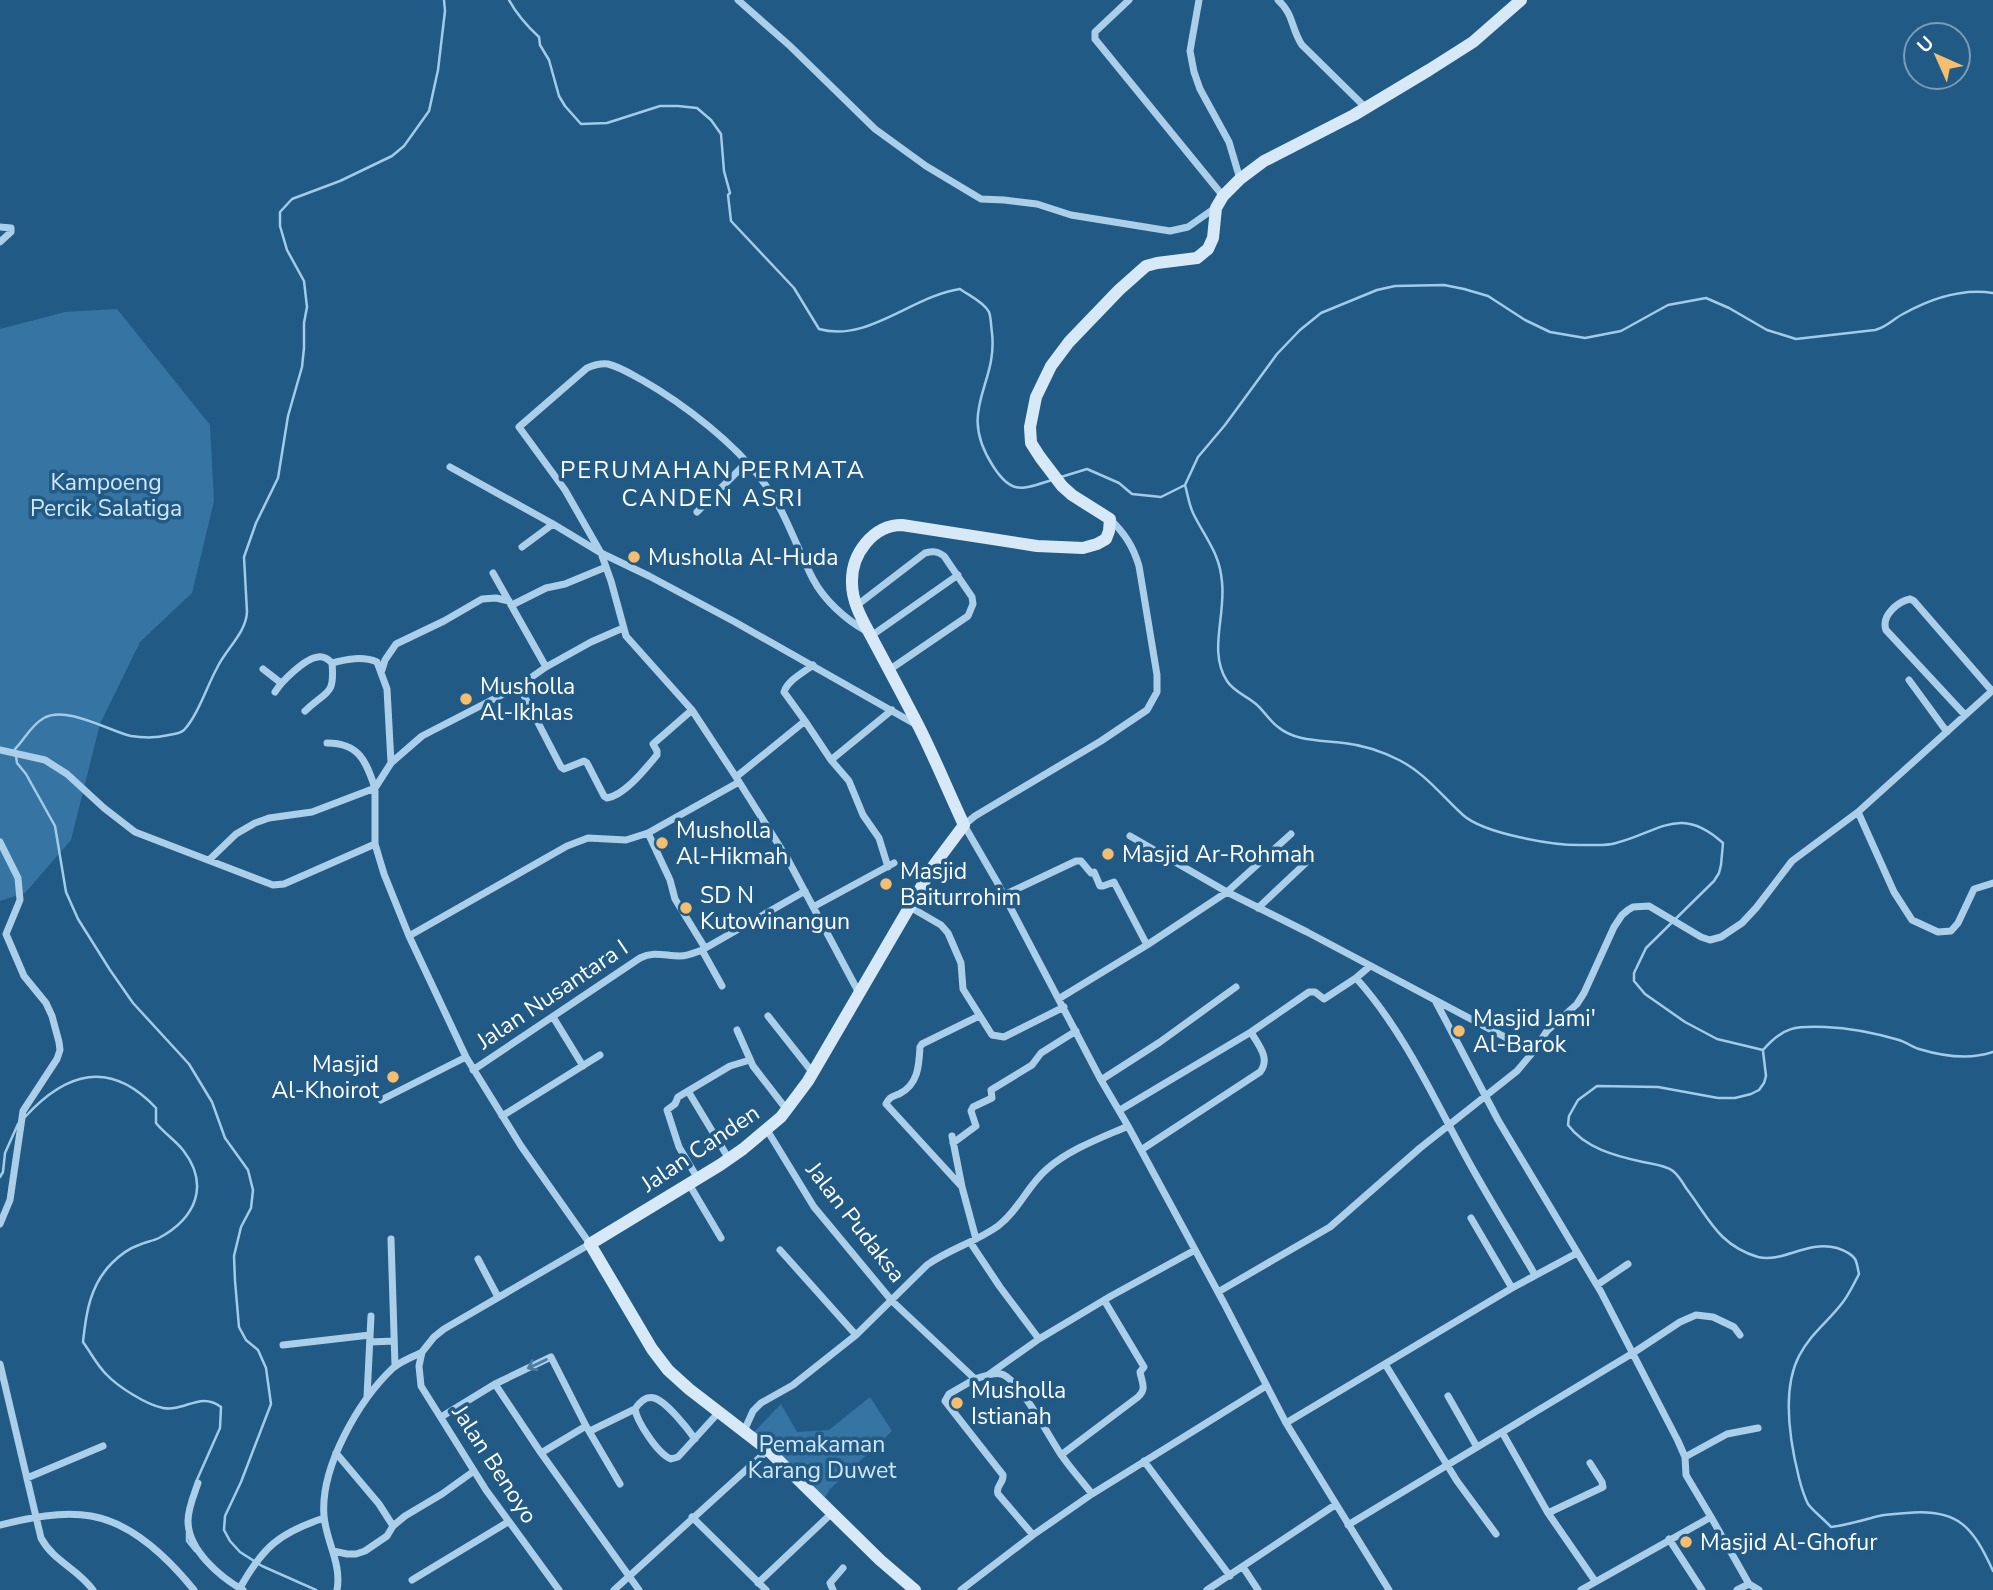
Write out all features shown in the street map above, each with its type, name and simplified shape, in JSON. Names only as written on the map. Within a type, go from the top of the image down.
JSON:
[{"type":"street","points":[[738,0],[790,46],[875,130],[926,166],[981,199],[1037,204],[1071,215],[1170,231],[1188,227],[1219,202],[1240,179],[1264,161],[1366,108],[1473,42],[1521,0]]},
{"type":"street","points":[[964,825],[1101,741],[1147,709],[1157,692],[1157,675],[1134,549],[1126,535],[1110,519],[1062,486],[1031,443],[1030,426],[1036,397],[1051,366],[1069,342],[1119,290],[1146,266],[1197,258],[1208,249],[1213,238],[1219,202],[1095,39],[1095,32],[1129,0]]},
{"type":"street","points":[[1199,0],[1190,51],[1194,72],[1200,89],[1229,142],[1240,179]]},
{"type":"street","points":[[1278,0],[1289,12],[1295,34],[1302,45],[1366,108]]},
{"type":"street","points":[[0,227],[10,228],[11,232],[0,242]]},
{"type":"street","points":[[859,993],[787,858],[738,780],[681,695],[626,636],[601,553],[565,490],[519,426],[587,368],[606,364],[621,369],[667,395],[747,462],[765,483],[781,510],[813,580],[840,612],[870,635]]},
{"type":"street","points":[[697,512],[747,462]]},
{"type":"street","points":[[450,467],[601,553],[813,665],[918,726]]},
{"type":"street","points":[[1110,519],[1106,538],[1083,548],[1037,546],[891,525],[877,532],[865,544],[855,561],[852,583],[856,606],[918,726],[964,825],[1218,1292],[1286,1423],[1389,1590]]},
{"type":"street","points":[[522,547],[554,524]]},
{"type":"street","points":[[856,606],[925,553],[938,552],[944,556],[972,597],[974,604],[968,616],[889,670]]},
{"type":"street","points":[[382,670],[396,644],[482,599],[496,598],[510,603],[606,567]]},
{"type":"street","points":[[494,573],[546,667]]},
{"type":"street","points":[[870,635],[958,575]]},
{"type":"street","points":[[1218,1292],[1330,1227],[1420,1148],[1517,1072],[1547,1031],[1577,1004],[1622,915],[1633,907],[1649,906],[1710,940],[1730,932],[1756,908],[1792,861],[1858,812],[1993,691],[1914,601],[1910,599],[1901,602],[1888,614],[1884,625],[1886,630],[1965,715]]},
{"type":"street","points":[[209,860],[236,834],[255,823],[269,818],[312,812],[375,788],[391,763],[422,736],[519,686],[546,667],[591,642],[623,628]]},
{"type":"street","points":[[275,692],[281,683],[314,657],[326,658],[332,663],[334,682],[331,689],[305,710]]},
{"type":"street","points":[[332,663],[349,659],[370,659],[377,662],[382,670],[387,689],[391,763]]},
{"type":"street","points":[[813,665],[789,683],[784,692],[831,760],[849,781],[863,815],[879,838],[891,865],[813,907]]},
{"type":"street","points":[[262,669],[281,683]]},
{"type":"street","points":[[1909,680],[1947,732]]},
{"type":"street","points":[[519,686],[561,767],[564,769],[584,761],[587,763],[607,798],[615,797],[638,776],[657,755],[653,744],[692,710]]},
{"type":"street","points":[[831,760],[892,710]]},
{"type":"street","points":[[409,936],[574,843],[588,838],[626,841],[648,833],[738,780],[805,721]]},
{"type":"street","points":[[327,743],[343,744],[356,751],[365,762],[375,788],[374,844],[384,874],[409,936],[466,1057],[521,1146],[590,1244],[652,1349],[668,1370],[768,1450],[880,1560],[915,1590]]},
{"type":"street","points":[[3,751],[45,760],[135,832],[273,885],[284,884],[374,844]]},
{"type":"street","points":[[1858,812],[1894,891],[1912,920],[1923,927],[1938,932],[1951,931],[1958,923],[1974,889],[1993,883]]},
{"type":"street","name":"Jalan Canden","points":[[396,1365],[422,1352],[444,1329],[694,1182],[767,1130],[787,1110],[813,1073],[934,865],[964,825]]},
{"type":"street","points":[[648,833],[670,880],[675,898],[722,986]]},
{"type":"street","points":[[1059,998],[1147,945],[1227,892],[1291,834]]},
{"type":"street","points":[[1130,836],[1227,892],[1533,1052]]},
{"type":"street","points":[[0,842],[18,878],[20,900],[6,934],[24,976],[49,1009],[60,1050],[22,1115],[10,1200],[0,1224]]},
{"type":"street","points":[[1258,908],[1311,858]]},
{"type":"street","points":[[1004,895],[1081,861],[1094,873],[1100,886],[1114,882],[1147,945]]},
{"type":"street","name":"Jalan Nusantara I","points":[[473,1070],[649,954],[689,956],[805,891]]},
{"type":"street","points":[[910,907],[941,925],[948,933],[961,963],[963,989],[990,1033],[1001,1038],[1064,1007]]},
{"type":"street","points":[[1120,1111],[1251,1032],[1309,992],[1315,992],[1324,999],[1370,966]]},
{"type":"street","points":[[1356,978],[1389,1019],[1535,1275]]},
{"type":"street","points":[[1101,1080],[1236,988]]},
{"type":"street","points":[[1436,1002],[1486,1096],[1597,1285],[1633,1353],[1685,1457],[1686,1475],[1749,1584],[1759,1590]]},
{"type":"street","points":[[768,1016],[813,1073]]},
{"type":"street","points":[[962,1187],[886,1104],[888,1098],[911,1087],[917,1075],[922,1044],[979,1016]]},
{"type":"street","points":[[552,1017],[583,1066]]},
{"type":"street","points":[[737,1030],[750,1060],[787,1110]]},
{"type":"street","points":[[1039,1339],[1000,1287],[973,1241],[952,1139],[975,1126],[971,1111],[973,1107],[992,1098],[991,1090],[1032,1065],[1041,1053],[1076,1031]]},
{"type":"street","points":[[1141,1150],[1260,1072],[1266,1060],[1251,1032]]},
{"type":"street","points":[[502,1116],[600,1055]]},
{"type":"street","points":[[381,1100],[466,1057]]},
{"type":"street","points":[[721,1238],[680,1150],[667,1110],[675,1104],[678,1097],[730,1066],[750,1060]]},
{"type":"street","points":[[688,1091],[729,1159]]},
{"type":"street","points":[[744,1431],[753,1411],[761,1403],[793,1385],[856,1335],[927,1265],[1004,1221],[1047,1169],[1086,1145],[1128,1125]]},
{"type":"street","name":"Jalan Pudaksa","points":[[767,1130],[814,1207],[892,1301],[975,1379]]},
{"type":"street","points":[[1471,1218],[1512,1288]]},
{"type":"street","points":[[338,1589],[339,1577],[324,1518],[325,1486],[336,1453],[367,1397],[396,1365],[391,1239]]},
{"type":"street","points":[[780,1250],[856,1335]]},
{"type":"street","points":[[988,1375],[1039,1339],[1195,1250]]},
{"type":"street","points":[[1286,1423],[1512,1288],[1577,1253]]},
{"type":"street","points":[[478,1259],[498,1297]]},
{"type":"street","points":[[1597,1285],[1628,1264]]},
{"type":"street","points":[[1062,1455],[1138,1398],[1143,1391],[1140,1372],[1143,1367],[1104,1300]]},
{"type":"street","points":[[1348,1525],[1633,1353],[1666,1329],[1696,1315],[1724,1321],[1740,1335]]},
{"type":"street","points":[[367,1397],[371,1316]]},
{"type":"street","points":[[283,1345],[370,1339],[394,1341]]},
{"type":"street","name":"Jalan Benoyo","points":[[422,1352],[419,1366],[421,1386],[474,1471],[558,1590]]},
{"type":"street","points":[[441,1417],[495,1384],[551,1357],[620,1484]]},
{"type":"street","points":[[0,1364],[41,1538],[51,1554],[81,1574],[93,1590]]},
{"type":"street","points":[[1385,1364],[1447,1466],[1496,1534]]},
{"type":"street","points":[[1033,1535],[998,1494],[1003,1475],[944,1401],[952,1392],[988,1375],[1000,1374],[1010,1379],[1092,1494]]},
{"type":"street","points":[[495,1384],[639,1590]]},
{"type":"street","points":[[961,1590],[1092,1494],[1266,1386]]},
{"type":"street","points":[[1448,1396],[1478,1447]]},
{"type":"street","points":[[541,1452],[588,1428],[635,1409],[644,1399],[651,1397],[674,1415],[695,1440]]},
{"type":"street","points":[[635,1409],[661,1453],[671,1459],[678,1457],[719,1412]]},
{"type":"street","points":[[1685,1457],[1717,1438],[1758,1427]]},
{"type":"street","points":[[1502,1432],[1548,1513],[1595,1581]]},
{"type":"street","points":[[27,1478],[103,1446]]},
{"type":"street","points":[[614,1590],[768,1450]]},
{"type":"street","points":[[336,1453],[379,1504],[393,1526]]},
{"type":"street","points":[[1144,1461],[1230,1576]]},
{"type":"street","points":[[1548,1513],[1602,1488],[1602,1482],[1590,1463]]},
{"type":"street","points":[[333,1552],[356,1554],[365,1551],[387,1536],[393,1526],[474,1471]]},
{"type":"street","points":[[198,1483],[188,1520],[192,1539],[199,1552],[217,1571],[241,1589],[254,1564],[278,1538],[300,1526],[324,1518]]},
{"type":"street","points":[[1207,1590],[1335,1505]]},
{"type":"street","points":[[692,1517],[761,1587],[832,1512]]},
{"type":"street","points":[[0,1525],[35,1517],[80,1515],[111,1522],[162,1554],[194,1590]]},
{"type":"street","points":[[1584,1589],[1711,1517]]},
{"type":"street","points":[[412,1580],[508,1521]]},
{"type":"street","points":[[1670,1539],[1702,1590]]},
{"type":"street","points":[[1243,1567],[1258,1590]]},
{"type":"street","points":[[833,1590],[830,1583],[843,1568]]},
{"type":"street","points":[[1737,1590],[1749,1584]]},
{"type":"green space","name":"Kampoeng Percik Salatiga","points":[[117,309],[210,425],[214,501],[192,593],[140,642],[100,724],[71,840],[25,893],[0,901],[0,329],[65,312]]},
{"type":"green space","name":"Pemakaman Karang Duwet","points":[[870,1397],[892,1431],[830,1489],[824,1499],[754,1432],[781,1404],[797,1432],[829,1430]]},
{"type":"waterway","points":[[316,1590],[262,1566],[240,1552],[224,1530],[225,1516],[271,1404],[266,1368],[258,1350],[246,1340],[239,1327],[234,1256],[241,1227],[251,1208],[253,1190],[248,1170],[225,1138],[212,1102],[189,1064],[133,1003],[78,919],[66,892],[55,826],[17,763],[15,749],[35,724],[53,715],[88,720],[131,736],[146,737],[180,732],[194,717],[217,668],[246,620],[244,557],[256,523],[278,478],[288,416],[302,367],[307,307],[304,281],[287,250],[280,226],[280,212],[292,199],[340,181],[392,156],[404,146],[429,111],[438,70],[444,0]]},
{"type":"waterway","points":[[509,0],[522,20],[539,37],[559,96],[581,124],[607,123],[660,106],[697,108],[711,120],[721,134],[724,171],[730,193],[731,221],[794,288],[819,329],[837,332],[855,330],[924,300],[960,289],[983,305],[989,312],[992,333],[992,352],[978,413],[978,429],[983,446],[1000,476],[1012,486],[1026,487],[1052,480]]},
{"type":"waterway","points":[[1061,477],[1087,469],[1119,483],[1132,494],[1161,497],[1185,485],[1198,457],[1277,354],[1300,330],[1321,313],[1377,290],[1395,286],[1444,285],[1464,289],[1488,296],[1525,320],[1550,332],[1585,338],[1621,331],[1668,305],[1706,298],[1767,330],[1796,339],[1875,330],[1935,299],[1958,293],[1993,293]]},
{"type":"waterway","points":[[1185,485],[1192,512],[1221,572],[1223,595],[1218,646],[1221,670],[1233,688],[1256,704],[1285,732],[1310,740],[1358,745],[1393,757],[1425,778],[1473,822],[1521,838],[1572,845],[1605,845],[1670,824],[1682,823],[1708,831],[1723,843],[1721,865],[1714,881],[1646,948],[1634,973],[1634,981],[1645,994],[1685,1022],[1717,1039],[1763,1050],[1784,1032],[1815,1027],[1872,1033],[1946,1055],[1975,1056],[1993,1052]]},
{"type":"waterway","points":[[1763,1051],[1766,1076],[1759,1090],[1751,1094],[1718,1098],[1658,1087],[1597,1086],[1578,1100],[1569,1116],[1568,1125],[1583,1140],[1601,1150],[1673,1171],[1708,1220],[1724,1238],[1744,1252],[1767,1258],[1826,1246],[1842,1250],[1853,1257],[1859,1274],[1843,1302],[1814,1334],[1799,1356],[1790,1385],[1790,1433],[1799,1478],[1807,1501],[1831,1527],[1882,1515],[1907,1513],[1925,1512],[1951,1518],[1970,1532],[1993,1571]]},
{"type":"waterway","points":[[25,1117],[56,1090],[72,1081],[105,1077],[122,1082],[139,1092],[156,1108],[156,1123],[180,1146],[191,1163],[197,1188],[190,1211],[172,1230],[128,1250],[105,1272],[90,1300],[83,1342],[111,1379],[149,1403],[171,1408],[206,1401],[221,1407],[220,1428],[196,1482]]},
{"type":"waterway","points":[[0,1177],[5,1153],[18,1124]]},
{"type":"waterway","points":[[187,1533],[187,1541],[195,1551]]},
{"type":"place","name":"Musholla Al-Huda","points":[[634,557]]},
{"type":"place","name":"Musholla Al-Ikhlas","points":[[466,699]]},
{"type":"place","name":"Musholla Al-Hikmah","points":[[662,843]]},
{"type":"place","name":"Masjid Ar-Rohmah","points":[[1108,854]]},
{"type":"place","name":"Masjid Baiturrohim","points":[[886,884]]},
{"type":"place","name":"SD N Kutowinangun","points":[[686,908]]},
{"type":"place","name":"Masjid Jami' Al-Barok","points":[[1459,1031]]},
{"type":"place","name":"Masjid Al-Khoirot","points":[[393,1077]]},
{"type":"place","name":"Musholla Istianah","points":[[957,1403]]},
{"type":"place","name":"Masjid Al-Ghofur","points":[[1686,1542]]},
{"type":"district","name":"PERUMAHAN PERMATA CANDEN ASRI","points":[[713,484]]}]
